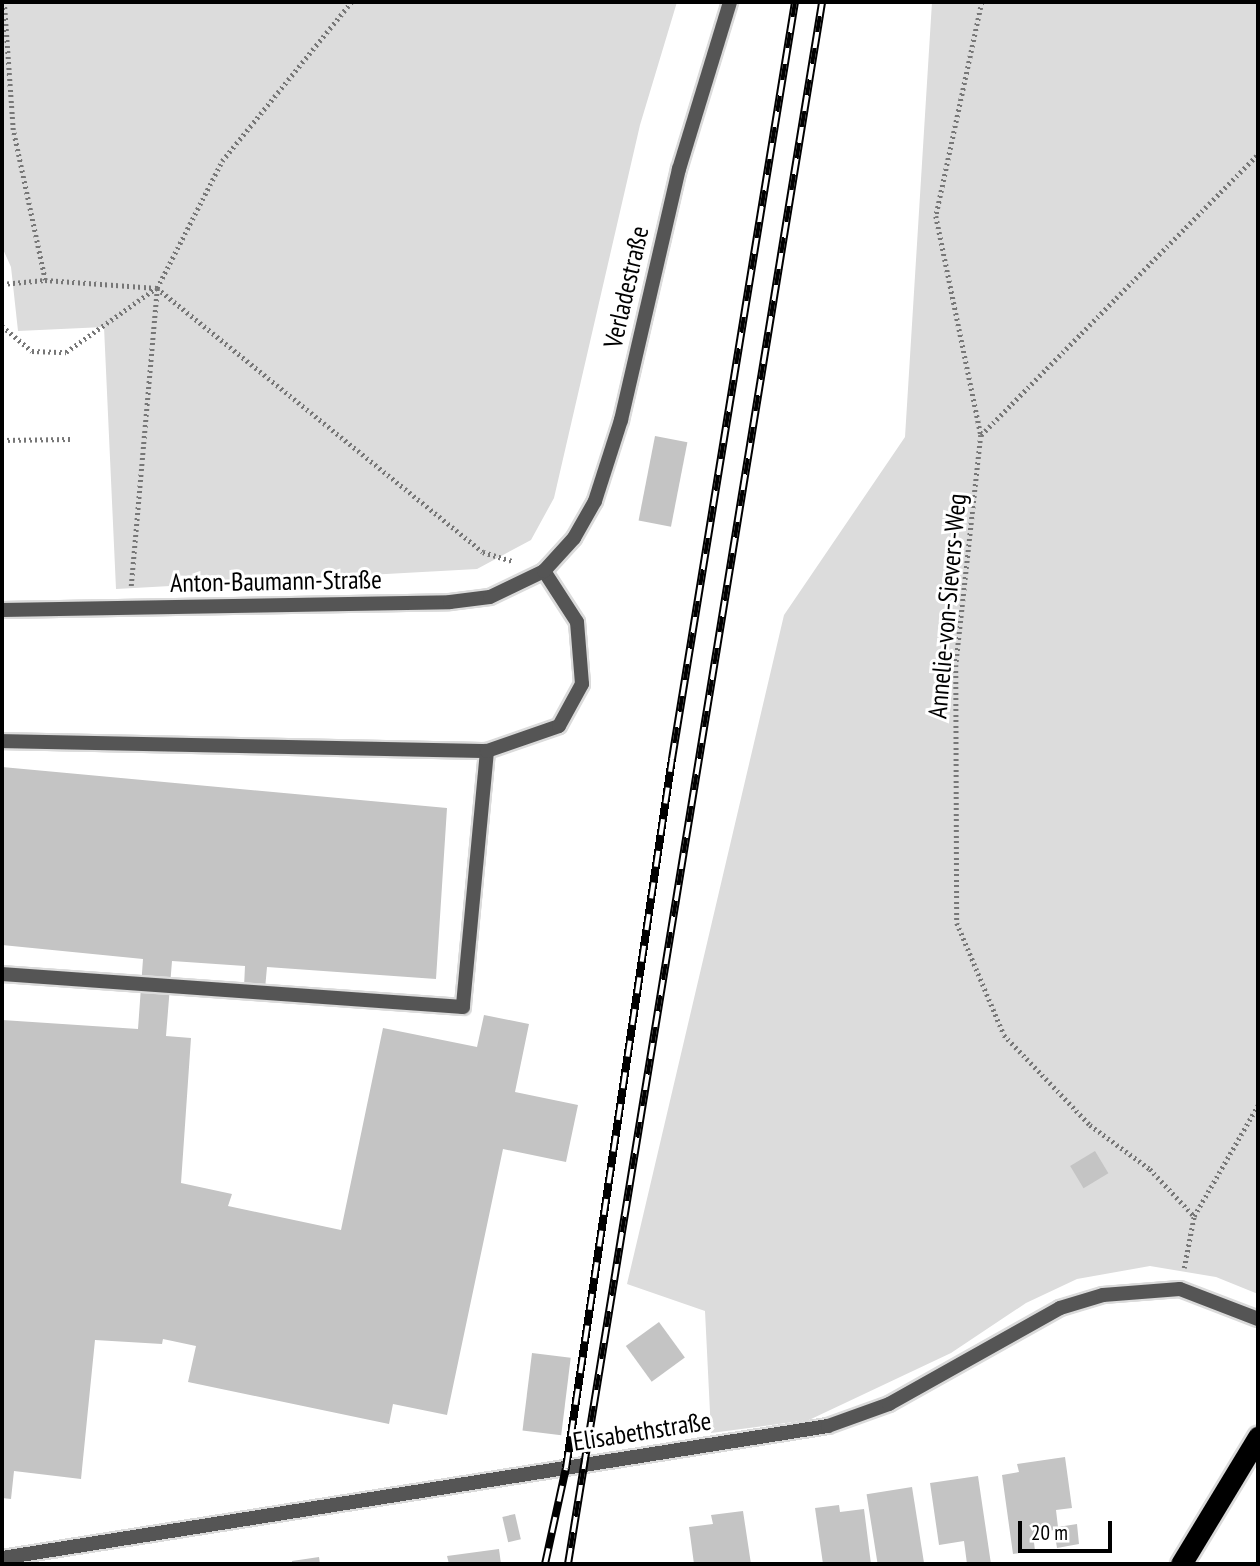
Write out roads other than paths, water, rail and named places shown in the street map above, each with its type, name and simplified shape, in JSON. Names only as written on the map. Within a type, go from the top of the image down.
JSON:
[{"type":"highway","points":[[1181,1564],[1255,1441]]},
{"type":"street","name":"Verladestraße","points":[[544,571],[574,538],[595,501],[621,420],[680,169],[730,2]]},
{"type":"street","name":"Anton-Baumann-Straße","points":[[2,610],[450,602],[489,597],[544,571]]},
{"type":"street","points":[[2,741],[487,751],[559,726],[582,684],[578,622],[544,571]]},
{"type":"street","points":[[2,974],[463,1007],[487,751]]},
{"type":"street","name":"Elisabethstraße","points":[[2,1558],[828,1426],[931,1383],[1060,1308],[1103,1294],[1180,1289],[1258,1319]]},
{"type":"railway","points":[[545,1564],[566,1468],[672,759],[795,2]]},
{"type":"railway","points":[[568,1564],[822,2]]}]
